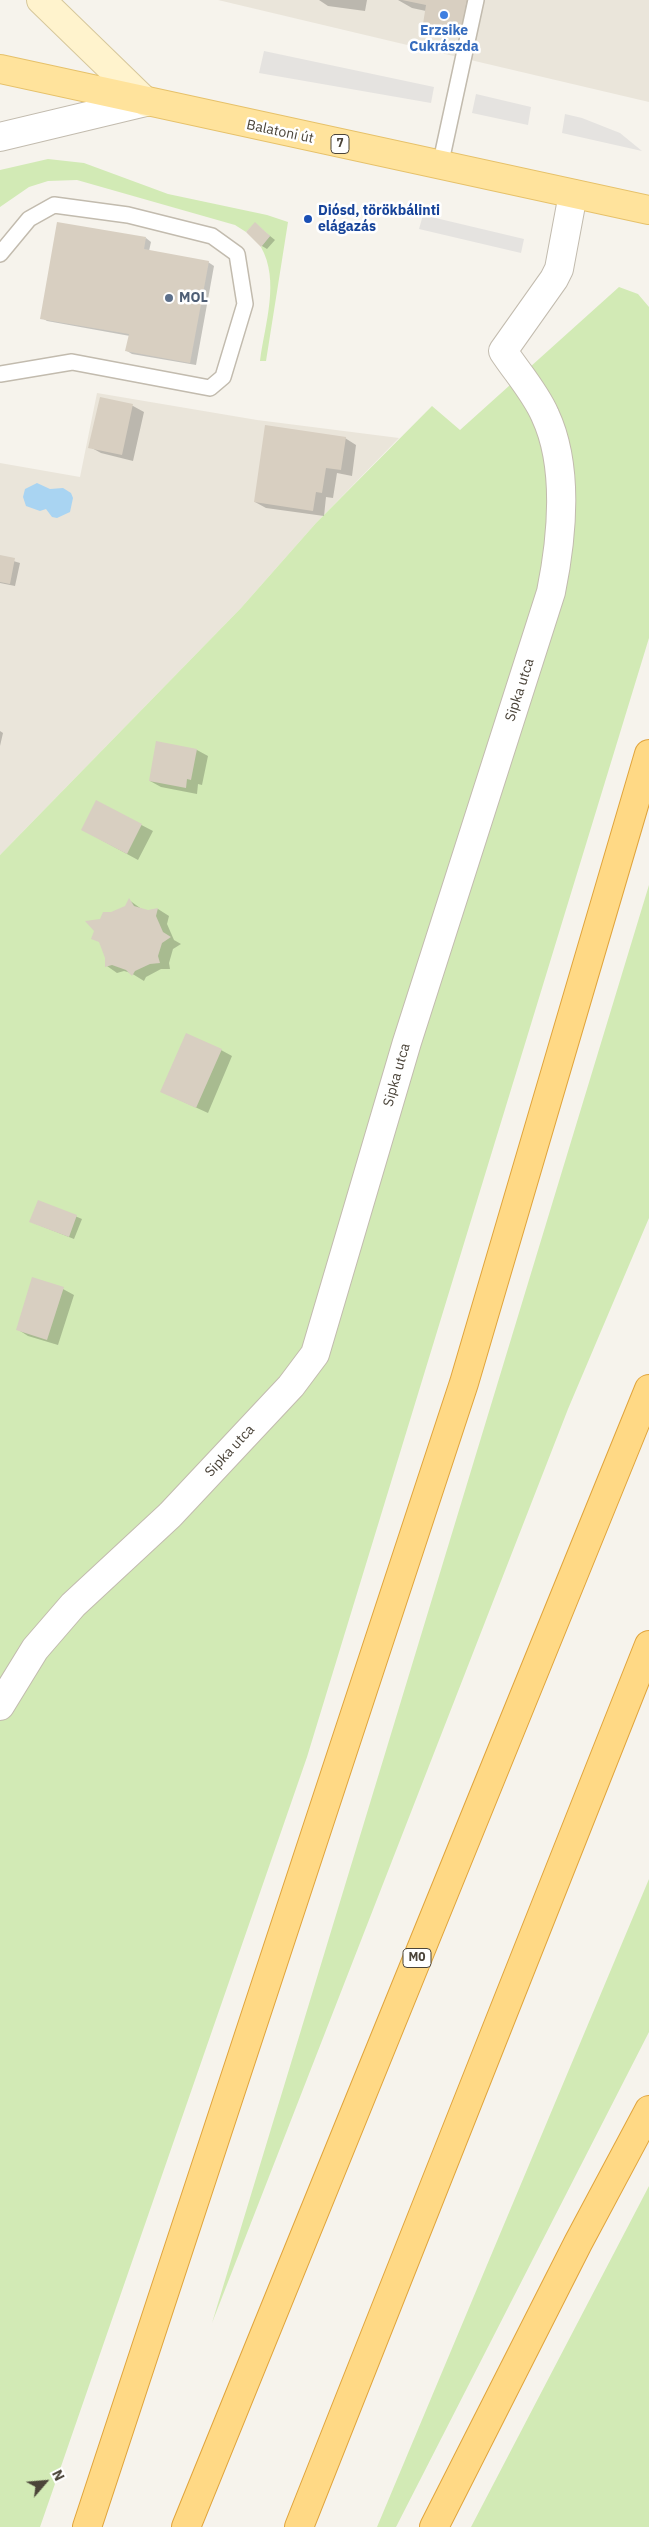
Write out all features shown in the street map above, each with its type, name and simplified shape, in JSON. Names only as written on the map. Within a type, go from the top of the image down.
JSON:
[{"type":"highway","points":[[87,2527],[464,1383],[649,754]]},
{"type":"highway","name":"M0","points":[[186,2527],[649,1388]]},
{"type":"highway","points":[[299,2527],[649,1645]]},
{"type":"highway","points":[[434,2527],[578,2243],[649,2110]]},
{"type":"main road","points":[[41,0],[146,102]]},
{"type":"main road","name":"Balatoni út","points":[[0,70],[649,210]]},
{"type":"street","points":[[0,137],[146,102]]},
{"type":"street","name":"Sipka utca","points":[[0,1706],[35,1649],[73,1605],[170,1516],[291,1386],[315,1354],[410,1032],[551,592],[559,552],[562,518],[556,446],[545,414],[503,351],[554,280],[559,269],[573,194]]},
{"type":"lane","points":[[440,166],[476,0]]},
{"type":"lane","points":[[0,254],[29,219],[54,205],[128,214],[212,236],[237,254],[245,304],[223,377],[210,388],[72,362],[0,374]]},
{"type":"shaded area","points":[[218,0],[649,0],[649,102],[462,58]]},
{"type":"shaded area","points":[[264,51],[434,87],[431,103],[259,73]]},
{"type":"shaded area","points":[[476,94],[531,107],[528,125],[472,113]]},
{"type":"shaded area","points":[[565,114],[582,118],[620,133],[642,151],[562,133]]},
{"type":"shaded area","points":[[423,215],[524,239],[521,253],[419,229]]},
{"type":"shaded area","points":[[97,393],[257,420],[399,438],[316,523],[241,608],[0,855],[0,463],[80,477]]},
{"type":"green space","points":[[48,159],[84,163],[168,194],[267,215],[288,222],[266,361],[260,361],[270,302],[270,274],[267,260],[261,247],[270,236],[255,223],[246,232],[235,225],[77,180],[48,181],[29,187],[0,207],[0,170]]},
{"type":"green space","points":[[619,287],[638,294],[649,307],[649,638],[307,1757],[40,2527],[0,2527],[0,855],[241,608],[316,523],[432,406],[460,430]]},
{"type":"green space","points":[[649,885],[649,1218],[568,1409],[212,2323]]},
{"type":"green space","points":[[649,1879],[649,2032],[396,2527],[377,2527]]},
{"type":"green space","points":[[649,2186],[649,2527],[471,2527]]},
{"type":"water","points":[[37,483],[50,489],[63,488],[71,493],[73,498],[70,512],[57,518],[52,517],[46,509],[40,511],[26,506],[23,497],[25,489]]},
{"type":"building","name":"Erzsike Cukrászda","points":[[402,0],[467,0],[461,31],[423,24],[426,5]]},
{"type":"building","points":[[57,222],[146,237],[144,249],[209,261],[190,363],[125,351],[129,334],[40,319]]},
{"type":"building","points":[[255,222],[270,236],[261,247],[246,232]]},
{"type":"building","points":[[100,397],[133,404],[122,455],[88,448]]},
{"type":"building","points":[[265,425],[346,437],[341,470],[326,468],[322,493],[316,492],[313,511],[254,502]]},
{"type":"building","points":[[0,555],[15,558],[10,584],[0,582]]},
{"type":"building","points":[[156,741],[197,749],[191,780],[187,779],[186,788],[149,781]]},
{"type":"building","points":[[96,800],[142,824],[127,854],[81,830]]},
{"type":"building","points":[[129,898],[134,906],[148,910],[158,908],[156,916],[163,932],[171,937],[162,943],[158,956],[160,963],[150,964],[135,971],[132,976],[126,970],[112,965],[105,967],[105,958],[99,942],[91,939],[94,931],[85,921],[100,919],[103,912],[111,912],[125,906]]},
{"type":"building","points":[[186,1033],[222,1049],[196,1108],[160,1092]]},
{"type":"building","points":[[38,1200],[77,1215],[69,1237],[29,1222]]},
{"type":"building","points":[[32,1277],[64,1287],[47,1340],[16,1330]]},
{"type":"place","name":"Erzsike Cukrászda","points":[[444,15]]},
{"type":"place","name":"Diósd, törökbálinti elágazás","points":[[308,219]]},
{"type":"place","name":"MOL","points":[[169,298]]}]
